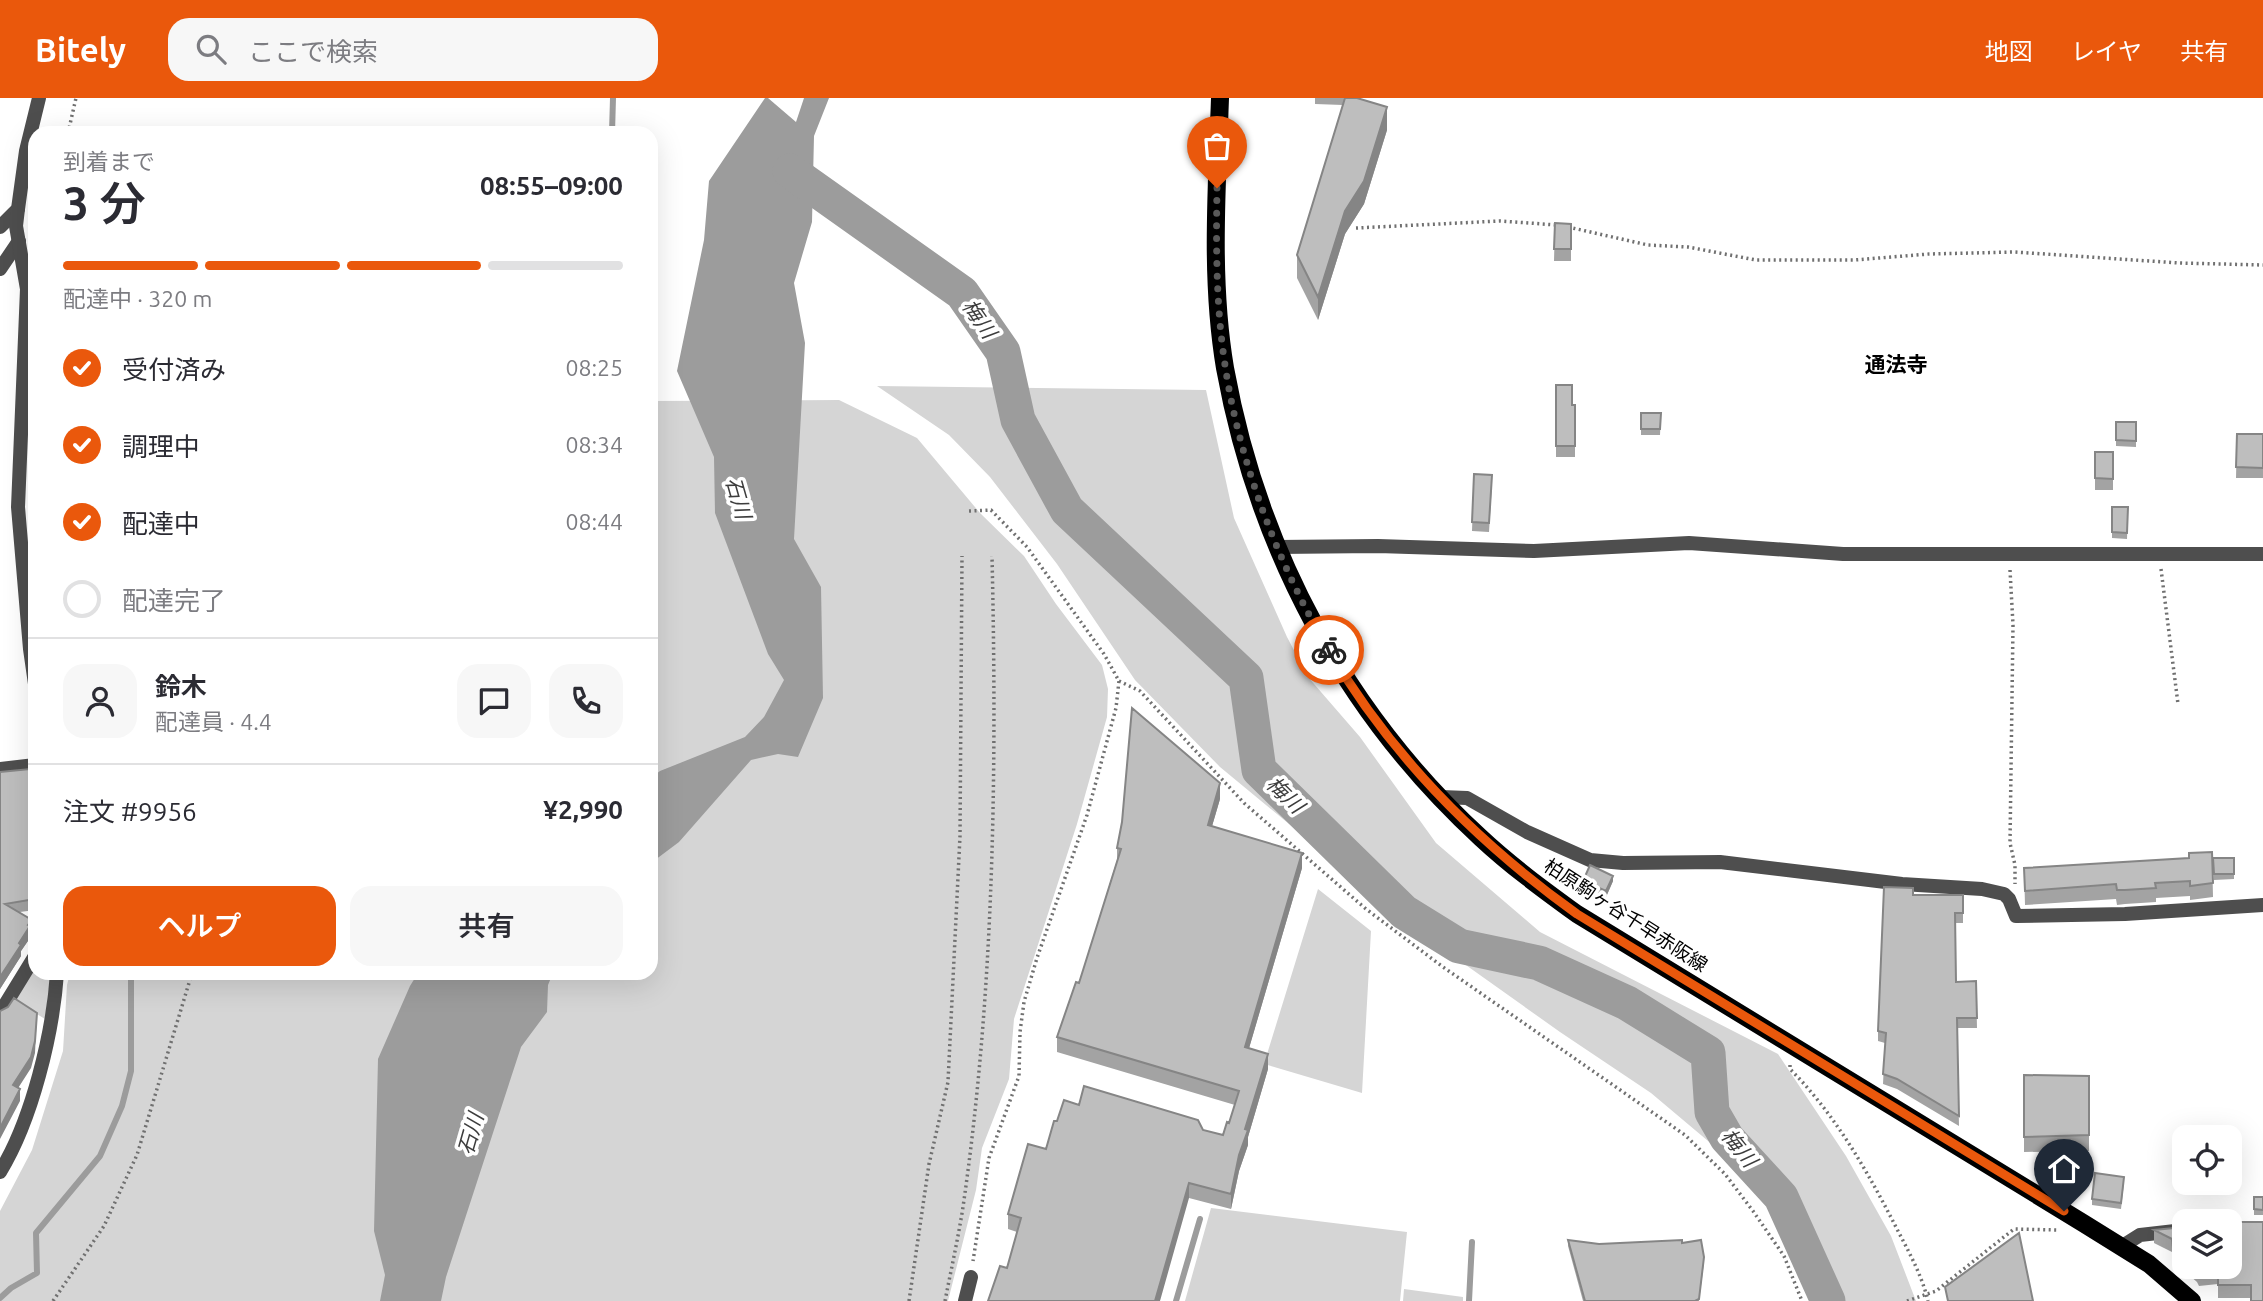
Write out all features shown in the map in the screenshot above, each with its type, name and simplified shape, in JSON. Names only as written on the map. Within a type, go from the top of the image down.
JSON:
[{"type":"main road","name":"柏原駒ヶ谷千早赤阪線","points":[[1220,98],[1216,262],[1225,366],[1241,440],[1277,547],[1310,619],[1355,693],[1388,738],[1481,838],[1577,914],[2084,1223],[2149,1264],[2192,1301]]},
{"type":"street","points":[[32,126],[39,98]]},
{"type":"street","points":[[28,142],[16,226],[27,289],[18,507],[28,625]]},
{"type":"street","points":[[0,227],[18,209]]},
{"type":"street","points":[[0,269],[19,241]]},
{"type":"street","points":[[1277,547],[1378,546],[1534,551],[1689,544],[1843,554],[2263,554]]},
{"type":"street","points":[[0,769],[28,766]]},
{"type":"street","points":[[1441,797],[1467,798],[1527,832],[1590,860],[1623,863],[1720,862],[1876,881],[1982,890],[2004,894],[2016,916],[2125,914],[2263,905]]},
{"type":"street","points":[[0,1013],[28,967]]},
{"type":"street","points":[[0,1172],[24,1120],[37,1081],[55,1004],[57,980]]},
{"type":"street","points":[[2121,1247],[2140,1235],[2172,1231]]},
{"type":"street","points":[[965,1301],[971,1277]]},
{"type":"path","points":[[70,126],[76,98]]},
{"type":"path","points":[[1356,228],[1457,222],[1538,222],[1583,229],[1648,245],[1688,247],[1722,255],[1773,261],[2015,252],[2179,264],[2263,265]]},
{"type":"path","points":[[969,511],[991,510],[1027,547],[1104,654],[1119,681],[1116,708],[1087,815],[1024,1002],[1019,1076],[989,1158],[971,1277]]},
{"type":"path","points":[[2160,553],[2163,597],[2178,704]]},
{"type":"path","points":[[2010,554],[2013,625],[2010,843],[2015,865],[2016,900],[2011,904]]},
{"type":"path","points":[[909,1301],[929,1164],[948,1082],[960,836],[962,556]]},
{"type":"path","points":[[945,1301],[962,1208],[982,1043],[991,862],[995,673],[992,556]]},
{"type":"path","points":[[1119,681],[1140,691],[1244,803],[1366,909],[1443,967],[1685,1135],[1725,1174],[1761,1222],[1784,1256],[1802,1301]]},
{"type":"path","points":[[53,1301],[104,1226],[132,1167],[189,980]]},
{"type":"path","points":[[1789,1042],[1790,1069],[1811,1089],[1886,1207],[1924,1281],[1928,1301]]},
{"type":"path","points":[[1907,1301],[1936,1291],[2014,1229],[2068,1230],[2084,1223]]},
{"type":"shaded area","points":[[877,386],[1206,390],[1234,518],[1287,637],[1308,677],[1360,737],[1436,843],[1540,932],[1778,1054],[1846,1156],[1891,1236],[1916,1301],[1819,1301],[1787,1231],[1752,1178],[1651,1093],[1560,1032],[1349,882],[1300,833],[1220,767],[1135,680],[1057,564],[990,477],[949,435]]},
{"type":"shaded area","points":[[839,400],[917,438],[980,513],[1024,556],[1102,665],[1108,689],[1107,717],[1077,824],[1014,1019],[1009,1079],[982,1148],[976,1190],[948,1301],[0,1301],[0,1211],[32,1150],[63,1051],[68,980],[658,980],[658,401]]},
{"type":"shaded area","points":[[1318,889],[1371,931],[1362,1093],[1264,1064]]},
{"type":"shaded area","points":[[28,977],[28,980],[50,980],[45,1019],[14,1000]]},
{"type":"shaded area","points":[[1211,1208],[1407,1232],[1400,1301],[1185,1301]]},
{"type":"shaded area","points":[[1404,1289],[1463,1297],[1463,1301],[1403,1301]]},
{"type":"water","name":"石川","points":[[765,98],[796,122],[804,98],[829,98],[814,136],[812,222],[794,283],[805,343],[794,539],[821,587],[823,698],[798,757],[778,754],[751,760],[679,842],[658,858],[658,773],[745,737],[764,717],[784,680],[768,654],[715,513],[714,457],[677,371],[704,240],[709,181]]},
{"type":"water","name":"石川","points":[[414,980],[550,980],[547,1012],[521,1047],[446,1277],[441,1301],[380,1301],[385,1275],[374,1231],[378,1059]]},
{"type":"building","points":[[1345,98],[1357,98],[1387,107],[1364,181],[1345,211],[1318,297],[1297,255]]},
{"type":"building","points":[[1555,223],[1571,224],[1571,249],[1554,249]]},
{"type":"building","points":[[1556,385],[1572,385],[1575,446],[1556,446]]},
{"type":"building","points":[[1641,413],[1661,413],[1660,429],[1641,429]]},
{"type":"building","points":[[2116,422],[2136,422],[2136,441],[2116,440]]},
{"type":"building","points":[[2237,434],[2263,434],[2263,468],[2236,467]]},
{"type":"building","points":[[2095,452],[2113,452],[2113,479],[2095,478]]},
{"type":"building","points":[[1474,474],[1492,475],[1489,523],[1472,522]]},
{"type":"building","points":[[2112,507],[2128,507],[2127,533],[2112,532]]},
{"type":"building","points":[[1132,708],[1220,783],[1208,825],[1302,853],[1245,1047],[1268,1054],[1245,1129],[1248,1130],[1239,1155],[1231,1194],[1189,1183],[1155,1301],[988,1301],[1000,1266],[1007,1268],[1021,1218],[1008,1214],[1028,1144],[1046,1149],[1054,1121],[1057,1121],[1064,1100],[1079,1105],[1084,1086],[1198,1120],[1203,1130],[1223,1135],[1239,1091],[1057,1037],[1076,982],[1079,983],[1121,849],[1117,848],[1122,822]]},
{"type":"building","points":[[28,769],[28,900],[5,904],[28,918],[28,929],[0,977],[0,772]]},
{"type":"building","points":[[2212,852],[2213,883],[2190,886],[2190,881],[2155,883],[2156,888],[2125,890],[2117,890],[2116,884],[2025,891],[2024,868],[2189,858],[2189,853]]},
{"type":"building","points":[[2213,858],[2234,858],[2234,874],[2214,874]]},
{"type":"building","points":[[1590,865],[1613,876],[1606,891],[1583,881]]},
{"type":"building","points":[[1884,887],[1913,888],[1913,895],[1963,895],[1963,913],[1955,913],[1956,982],[1976,981],[1977,1018],[1957,1018],[1959,1116],[1897,1079],[1883,1074],[1886,1033],[1878,1031]]},
{"type":"building","points":[[14,998],[37,1013],[35,1041],[31,1057],[13,1085],[20,1089],[0,1128],[0,1011],[8,1007]]},
{"type":"building","points":[[2024,1075],[2089,1076],[2089,1135],[2024,1137]]},
{"type":"building","points":[[2095,1173],[2124,1177],[2121,1203],[2092,1199]]},
{"type":"building","points":[[2254,1197],[2263,1197],[2263,1210],[2254,1209]]},
{"type":"building","points":[[2242,1222],[2263,1222],[2263,1301],[2251,1301],[2251,1285],[2218,1285],[2218,1279],[2242,1279]]},
{"type":"building","points":[[2172,1228],[2172,1239],[2154,1230]]},
{"type":"building","points":[[2019,1233],[2033,1301],[1948,1301],[1945,1287]]},
{"type":"building","points":[[1568,1240],[1599,1244],[1682,1240],[1682,1243],[1701,1240],[1704,1257],[1699,1299],[1585,1301]]},
{"type":"waterway","points":[[612,126],[613,98]]},
{"type":"waterway","name":"梅川","points":[[790,171],[962,293],[1003,352],[1018,420],[1067,510],[1246,678],[1259,770],[1404,912],[1459,946],[1539,963],[1627,1003],[1708,1053],[1712,1112],[1727,1138],[1781,1197],[1828,1301]]},
{"type":"waterway","points":[[0,1298],[11,1288],[37,1273],[36,1233],[100,1156],[122,1106],[131,1071],[131,980]]},
{"type":"waterway","points":[[1176,1301],[1200,1219]]},
{"type":"waterway","points":[[1469,1301],[1472,1242]]},
{"type":"way so far","points":[[1217,188],[1216,262],[1220,317],[1225,366],[1241,440],[1277,547],[1310,619],[1329,650]]},
{"type":"district","name":"通法寺","points":[[1896,365]]},
{"type":"route","points":[[1329,650],[1355,693],[1388,738],[1421,776],[1481,838],[1541,888],[1577,914],[2064,1211]]}]
